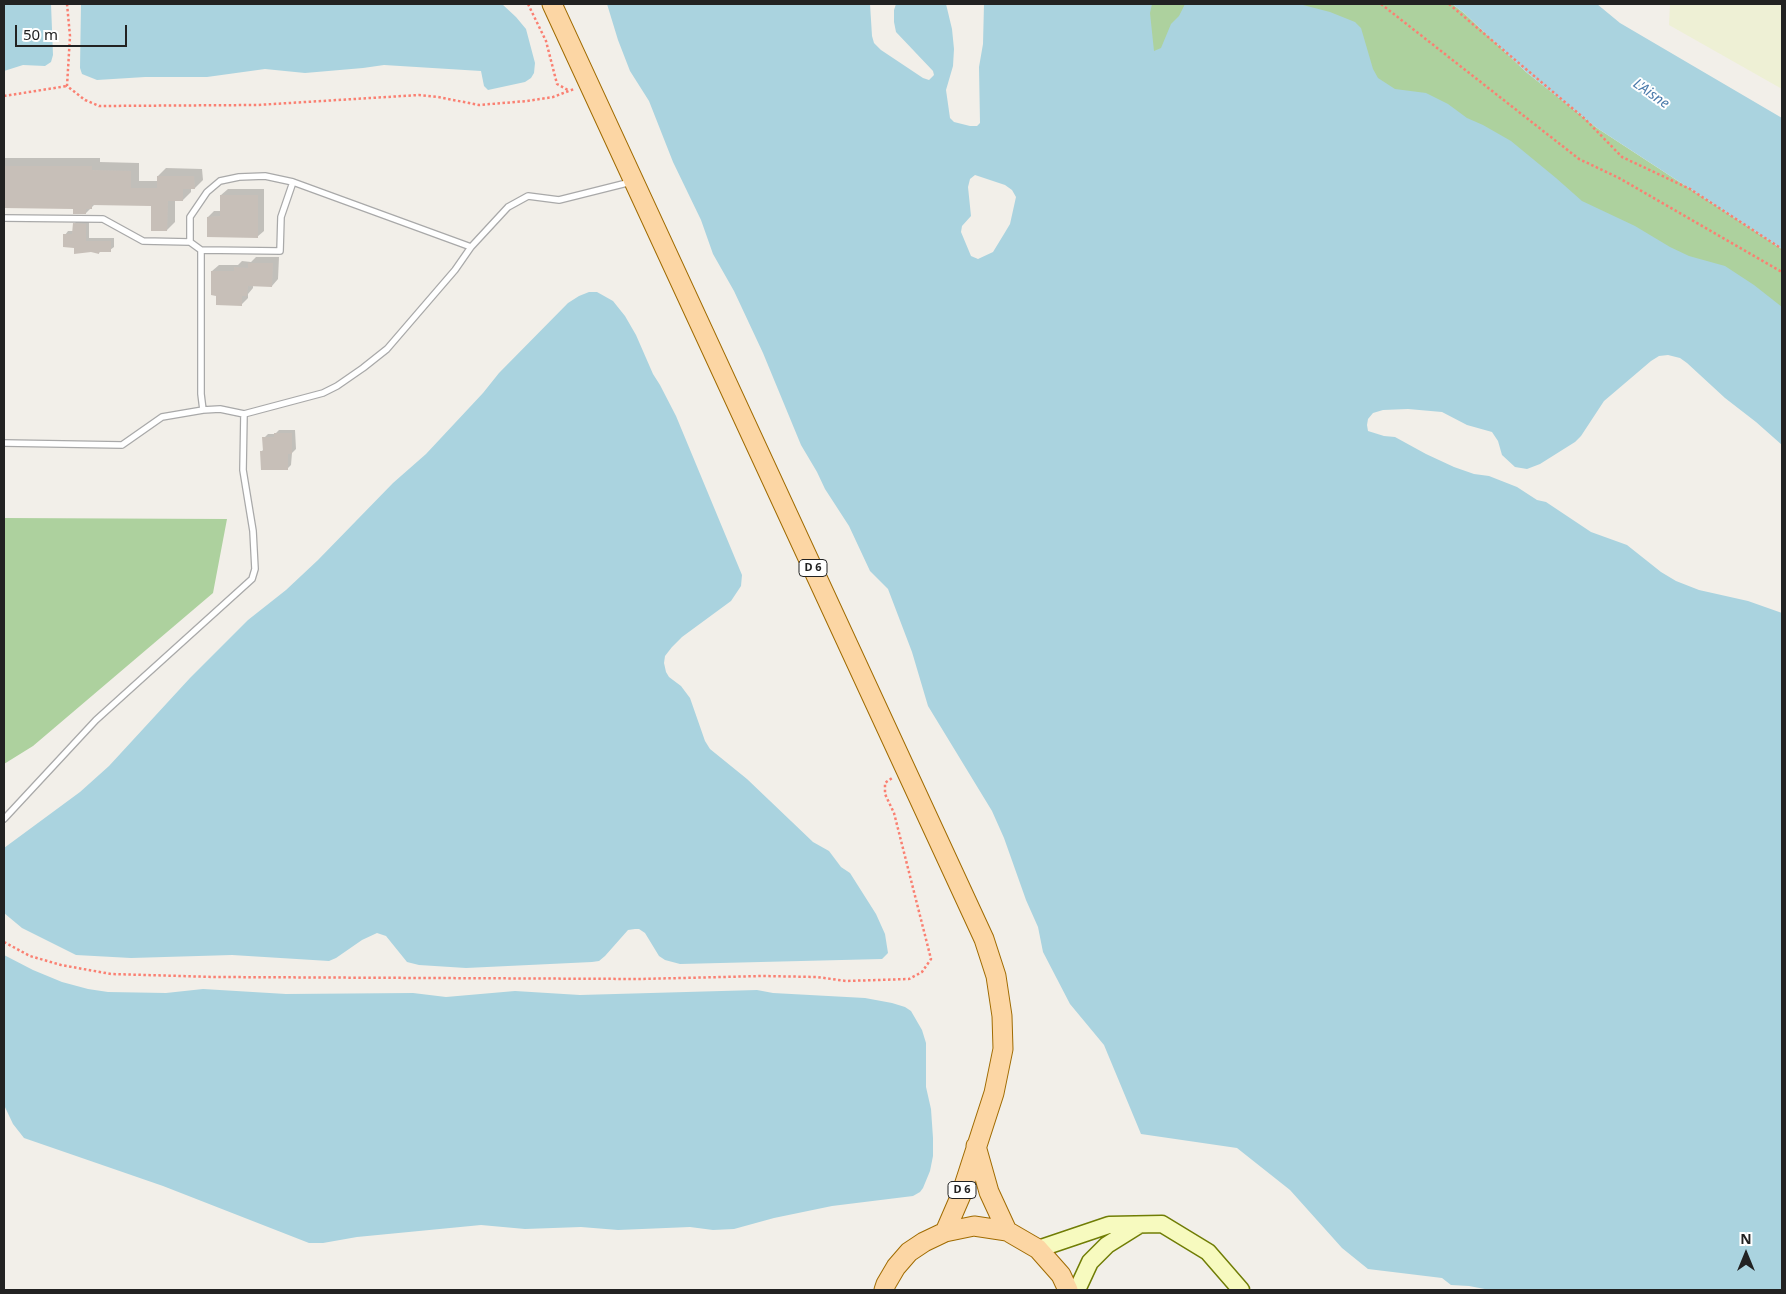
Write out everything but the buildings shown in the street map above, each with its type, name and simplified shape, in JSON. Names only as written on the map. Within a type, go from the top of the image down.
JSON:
[{"type":"main road","name":"D 6","points":[[552,4],[984,938],[996,976],[1002,1016],[1003,1049],[994,1093],[961,1195],[945,1232]]},
{"type":"main road","name":"D 6","points":[[976,1146],[989,1192],[1007,1231]]},
{"type":"main road","points":[[1077,1290],[1090,1262],[1107,1245],[1141,1224]]},
{"type":"main road","points":[[1038,1249],[1108,1225],[1162,1224],[1208,1252],[1241,1290]]},
{"type":"main road","points":[[882,1288],[908,1252],[945,1232],[974,1226],[1007,1231],[1038,1249],[1061,1275],[1068,1290]]},
{"type":"lane","points":[[190,242],[190,217],[207,192],[220,181],[239,177],[265,176],[294,182],[471,247]]},
{"type":"lane","points":[[4,218],[103,219],[143,241],[190,242],[201,250],[280,251],[281,217],[294,182]]},
{"type":"lane","points":[[4,443],[122,446],[162,418],[203,410],[220,409],[244,414],[323,393],[337,386],[387,349],[455,270],[471,247],[508,207],[528,196],[559,200],[634,182]]},
{"type":"lane","points":[[201,250],[201,394],[203,410]]},
{"type":"lane","points":[[4,819],[96,720],[252,579],[255,569],[253,531],[243,470],[244,414]]},
{"type":"path","points":[[67,4],[70,36],[68,86]]},
{"type":"path","points":[[4,96],[68,86],[85,100],[98,106],[257,105],[419,95],[438,96],[479,105],[528,101],[553,96],[568,90],[556,84],[546,41],[528,4]]},
{"type":"path","points":[[1381,4],[1579,159],[1618,178],[1782,272]]},
{"type":"path","points":[[1449,4],[1586,119],[1622,157],[1690,189],[1782,249]]},
{"type":"path","points":[[4,942],[30,956],[61,965],[111,974],[215,977],[640,979],[763,976],[817,977],[846,981],[909,979],[922,972],[931,959],[894,813],[885,794],[885,783],[892,778],[908,773]]},
{"type":"green space","points":[[1061,4],[1452,4],[1526,72],[1597,128],[1782,249],[1782,346],[1083,77]]},
{"type":"green space","points":[[1670,4],[1782,4],[1782,89],[1669,25]]},
{"type":"green space","points":[[4,518],[227,519],[213,593],[33,746],[4,764]]},
{"type":"water","points":[[4,4],[51,4],[53,55],[51,62],[45,66],[23,65],[4,71]]},
{"type":"water","points":[[81,4],[502,4],[526,29],[535,63],[534,73],[525,82],[488,90],[484,86],[481,71],[384,65],[305,73],[265,69],[207,77],[145,77],[97,80],[82,74],[80,68]]},
{"type":"water","points":[[607,4],[870,4],[874,43],[881,50],[929,80],[934,75],[933,71],[896,32],[894,10],[896,4],[946,4],[952,29],[954,49],[953,66],[946,90],[950,118],[954,122],[977,126],[980,123],[979,67],[983,44],[984,4],[1152,4],[1150,13],[1154,51],[1161,48],[1171,24],[1179,16],[1185,4],[1303,5],[1330,12],[1355,22],[1361,28],[1373,69],[1378,78],[1395,89],[1426,93],[1448,104],[1467,118],[1511,141],[1582,201],[1635,226],[1689,256],[1725,266],[1754,285],[1782,307],[1782,445],[1725,398],[1687,363],[1680,358],[1668,355],[1659,356],[1651,361],[1604,401],[1575,442],[1540,464],[1527,469],[1515,467],[1502,455],[1498,441],[1492,432],[1467,425],[1442,412],[1408,409],[1383,410],[1373,413],[1368,419],[1367,425],[1368,431],[1395,437],[1454,467],[1474,474],[1489,476],[1517,487],[1537,500],[1546,502],[1591,532],[1627,545],[1661,572],[1676,581],[1699,590],[1748,601],[1782,613],[1782,1290],[1490,1290],[1451,1285],[1442,1278],[1368,1269],[1342,1248],[1290,1190],[1237,1148],[1141,1134],[1104,1045],[1070,1004],[1043,952],[1038,927],[992,811],[928,706],[912,652],[888,589],[870,571],[849,526],[825,489],[801,445],[763,353],[734,291],[713,254],[701,220],[673,162],[649,101],[630,71]],"holes":[[[975,175],[1005,185],[1012,190],[1016,197],[1010,224],[993,252],[978,259],[971,256],[961,232],[962,226],[971,216],[968,187],[970,179]]]},
{"type":"water","name":"L'Aisne","points":[[1452,4],[1597,4],[1620,23],[1782,118],[1782,249],[1597,128],[1526,72]]},
{"type":"water","points":[[589,292],[597,292],[613,301],[625,316],[636,335],[653,374],[676,416],[742,575],[741,586],[731,601],[682,637],[672,647],[665,656],[666,672],[669,677],[681,686],[690,698],[705,741],[710,749],[747,779],[813,842],[829,851],[841,867],[850,873],[876,914],[885,934],[888,953],[882,959],[680,964],[665,960],[659,956],[645,933],[635,929],[628,930],[599,961],[592,962],[466,968],[419,965],[407,962],[386,936],[377,933],[362,940],[329,961],[232,955],[131,958],[76,955],[22,928],[4,913],[4,848],[80,792],[109,766],[190,678],[248,620],[286,590],[393,483],[426,454],[483,393],[499,373],[568,303]]},
{"type":"water","points":[[4,955],[62,982],[108,992],[166,993],[203,989],[286,994],[413,993],[446,997],[515,991],[580,995],[757,990],[773,993],[865,998],[892,1003],[911,1011],[922,1030],[926,1043],[926,1087],[931,1109],[933,1138],[933,1156],[930,1171],[923,1188],[913,1196],[832,1206],[774,1218],[734,1229],[713,1230],[690,1227],[618,1230],[581,1227],[525,1229],[481,1225],[309,1243],[163,1186],[24,1138],[13,1124],[4,1105]]}]
